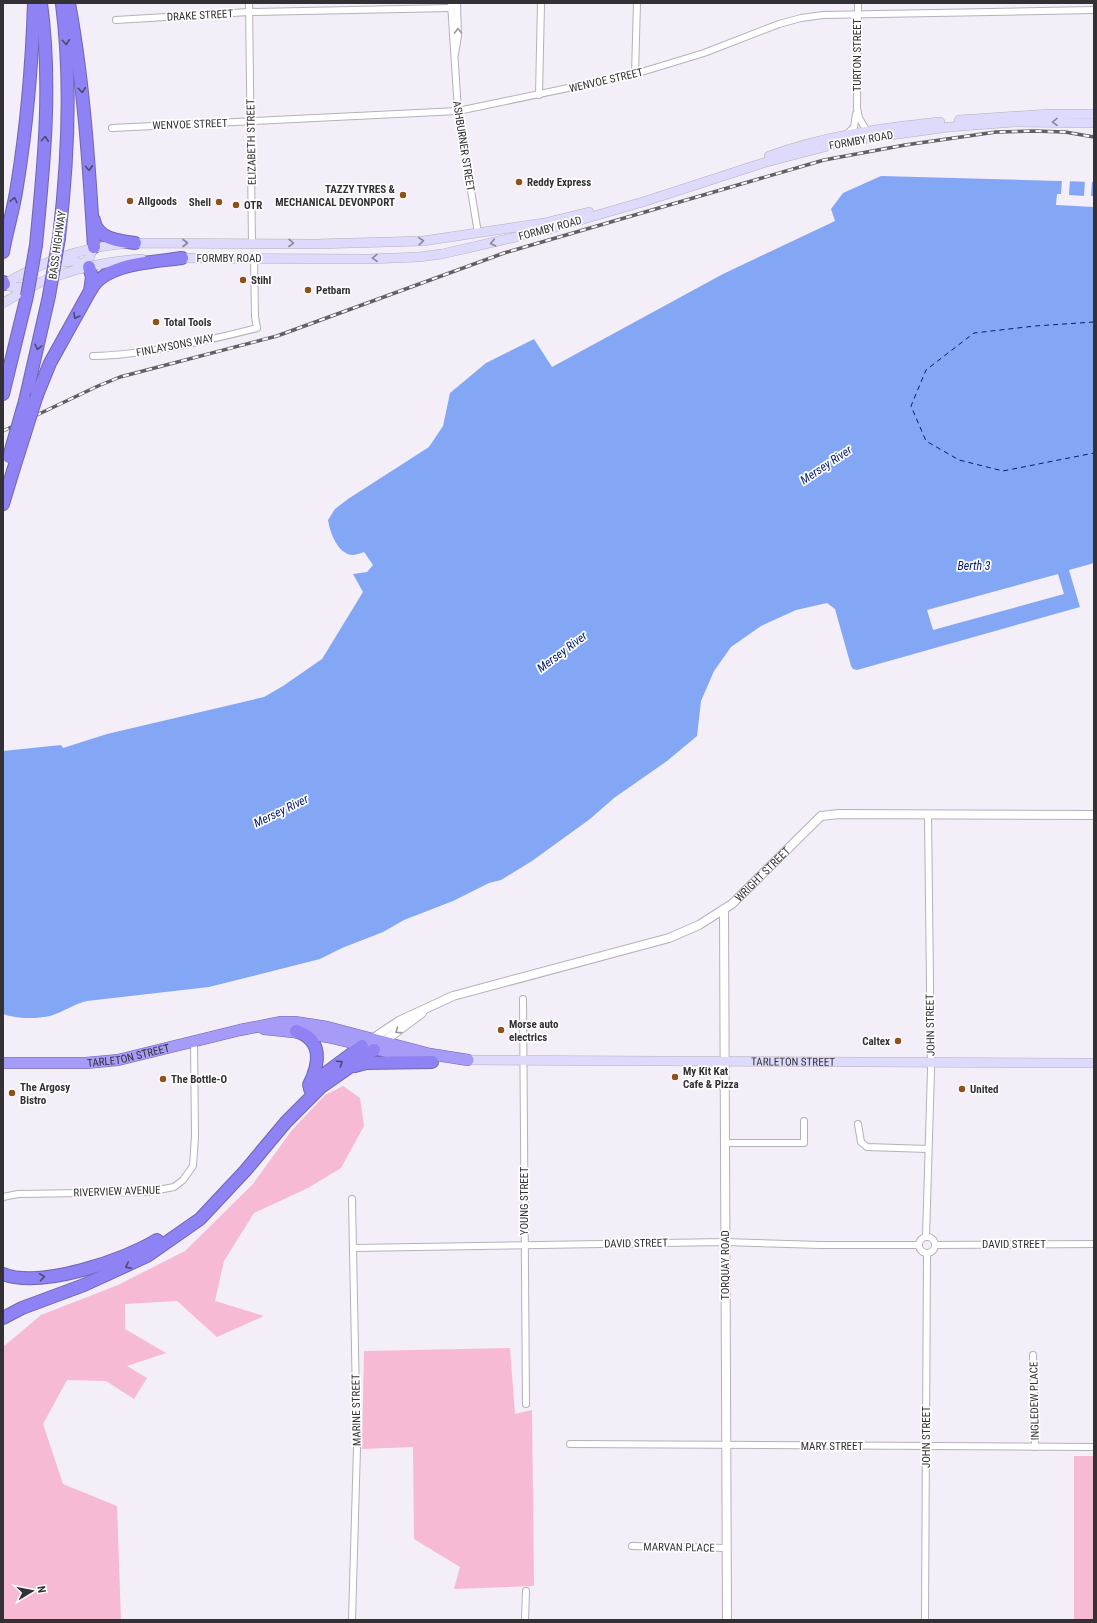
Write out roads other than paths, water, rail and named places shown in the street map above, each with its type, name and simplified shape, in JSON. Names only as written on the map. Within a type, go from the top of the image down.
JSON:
[{"type":"highway","points":[[3,249],[17,187],[24,138],[31,75],[34,3]]},
{"type":"highway","name":"BASS HIGHWAY","points":[[3,394],[28,296],[36,245],[42,178],[46,98],[46,60],[41,3]]},
{"type":"highway","name":"BASS HIGHWAY","points":[[7,475],[49,296],[58,238],[65,175],[67,134],[66,55],[62,3]]},
{"type":"highway","points":[[69,3],[80,72],[94,247]]},
{"type":"highway","points":[[92,213],[96,227],[105,236],[135,243]]},
{"type":"highway","points":[[3,504],[7,475],[37,395],[54,356],[96,281],[118,269],[182,258]]},
{"type":"highway","points":[[86,266],[92,277],[90,291]]},
{"type":"highway","name":"TARLETON STREET","points":[[3,1063],[102,1062],[136,1056],[275,1022],[295,1022],[332,1028],[432,1062],[468,1060]]},
{"type":"highway","name":"TARLETON STREET","points":[[251,1028],[296,1032],[362,1046],[376,1044],[468,1060]]},
{"type":"highway","points":[[286,1122],[303,1096],[314,1075],[317,1064],[315,1046],[309,1038],[296,1032]]},
{"type":"highway","points":[[3,1318],[22,1308],[84,1285],[147,1256],[200,1218],[245,1171],[286,1122],[321,1087],[352,1067],[376,1044]]},
{"type":"highway","points":[[303,1096],[323,1075],[362,1046]]},
{"type":"highway","points":[[352,1067],[366,1063],[432,1062]]},
{"type":"highway","points":[[3,1274],[22,1278],[38,1278],[86,1269],[114,1261],[145,1247],[171,1232],[207,1204],[245,1171]]},
{"type":"main road","name":"FORMBY ROAD","points":[[3,285],[64,255],[94,247],[135,243],[316,244],[410,242],[443,238],[544,223],[650,194],[804,144],[844,135],[990,117],[1050,114],[1094,114]]},
{"type":"main road","name":"FORMBY ROAD","points":[[3,303],[39,283],[86,266],[129,260],[182,258],[254,257],[362,259],[419,257],[473,248],[560,226],[646,201],[763,163],[847,141],[949,127],[1070,121],[1094,123]]},
{"type":"main road","points":[[443,238],[448,247],[473,248]]},
{"type":"main road","name":"ELIZABETH STREET","points":[[252,243],[254,257]]},
{"type":"main road","points":[[41,265],[70,260],[86,266],[94,247]]},
{"type":"main road","points":[[3,285],[19,288],[39,283]]},
{"type":"main road","name":"TARLETON STREET","points":[[468,1060],[1094,1063]]},
{"type":"street","name":"ELIZABETH STREET","points":[[249,3],[252,243]]},
{"type":"street","name":"ASHBURNER STREET","points":[[454,58],[458,36],[458,3]]},
{"type":"street","points":[[539,95],[541,3]]},
{"type":"street","points":[[635,74],[637,3]]},
{"type":"street","name":"TURTON STREET","points":[[844,135],[850,132],[854,126],[857,108],[858,3]]},
{"type":"street","name":"DRAKE STREET","points":[[116,20],[249,12],[451,5]]},
{"type":"street","name":"ASHBURNER STREET","points":[[451,5],[458,111],[478,233]]},
{"type":"street","name":"WENVOE STREET","points":[[112,128],[458,111],[635,74],[704,53],[779,24],[801,18],[857,13],[1094,10]]},
{"type":"street","name":"TURTON STREET","points":[[857,108],[859,118],[867,131]]},
{"type":"street","name":"ELIZABETH STREET","points":[[254,257],[255,317],[257,328]]},
{"type":"street","name":"FINLAYSONS WAY","points":[[93,356],[121,355],[228,335],[257,328]]},
{"type":"street","name":"WRIGHT STREET","points":[[376,1044],[399,1020],[466,992],[669,938],[699,925],[724,909],[746,890],[821,816],[839,814],[1094,815]]},
{"type":"street","name":"JOHN STREET","points":[[926,1237],[931,1062],[928,814]]},
{"type":"street","name":"TORQUAY ROAD","points":[[724,909],[726,1061],[725,1242],[727,1620]]},
{"type":"street","name":"YOUNG STREET","points":[[523,999],[526,1404]]},
{"type":"street","name":"WRIGHT STREET","points":[[376,1044],[436,1004]]},
{"type":"street","name":"RIVERVIEW AVENUE","points":[[3,1197],[18,1194],[148,1192],[174,1188],[183,1180],[193,1166],[195,1136],[194,1042]]},
{"type":"street","points":[[726,1143],[804,1143],[804,1121]]},
{"type":"street","points":[[858,1124],[860,1142],[867,1147],[928,1149]]},
{"type":"street","name":"MARINE STREET","points":[[352,1199],[357,1448],[352,1620]]},
{"type":"street","points":[[926,1237],[931,1238],[935,1245],[934,1250],[927,1253],[920,1250],[918,1245],[921,1240],[926,1237]]},
{"type":"street","name":"DAVID STREET","points":[[354,1248],[524,1244],[725,1242],[821,1245],[918,1245]]},
{"type":"street","name":"DAVID STREET","points":[[935,1245],[1094,1244]]},
{"type":"street","name":"JOHN STREET","points":[[925,1620],[927,1253]]},
{"type":"street","name":"INGLEDEW PLACE","points":[[1033,1355],[1035,1447]]},
{"type":"street","name":"MARY STREET","points":[[570,1444],[1094,1447]]},
{"type":"street","name":"MARVAN PLACE","points":[[632,1546],[726,1548]]},
{"type":"street","points":[[525,1620],[526,1591]]},
{"type":"water","points":[[881,176],[1094,182],[1094,563],[1069,570],[1080,607],[857,670],[853,669],[851,666],[835,609],[827,603],[796,610],[761,626],[731,647],[714,671],[701,701],[697,736],[667,761],[614,798],[590,819],[532,861],[501,880],[489,883],[453,901],[404,920],[383,932],[342,948],[320,959],[209,987],[87,1001],[50,1016],[26,1018],[3,1014],[3,751],[61,745],[63,748],[107,734],[264,697],[283,686],[322,659],[363,592],[353,574],[367,572],[373,565],[364,552],[352,555],[342,550],[338,546],[330,530],[328,520],[335,509],[348,499],[429,447],[443,426],[450,393],[486,363],[534,339],[552,367],[723,274],[835,221],[831,209],[843,193]]},
{"type":"railway","points":[[3,431],[120,377],[277,336],[504,253],[824,160],[905,145],[996,132],[1065,132],[1094,137]]},
{"type":"place","name":"Reddy Express","points":[[519,182]]},
{"type":"place","name":"TAZZY TYRES & MECHANICAL DEVONPORT","points":[[403,195]]},
{"type":"place","name":"Allgoods","points":[[130,201]]},
{"type":"place","name":"Shell","points":[[219,202]]},
{"type":"place","name":"OTR","points":[[236,205]]},
{"type":"place","name":"Stihl","points":[[243,280]]},
{"type":"place","name":"Petbarn","points":[[308,290]]},
{"type":"place","name":"Total Tools","points":[[156,322]]},
{"type":"place","name":"Morse auto electrics","points":[[501,1030]]},
{"type":"place","name":"Caltex","points":[[898,1041]]},
{"type":"place","name":"My Kit Kat Cafe & Pizza","points":[[675,1077]]},
{"type":"place","name":"The Bottle-O","points":[[163,1079]]},
{"type":"place","name":"United","points":[[962,1089]]},
{"type":"place","name":"The Argosy Bistro","points":[[12,1093]]},
{"type":"water label","name":"Mersey River","points":[[826,465]]},
{"type":"water label","name":"Berth 3","points":[[974,566]]},
{"type":"water label","name":"Mersey River","points":[[562,652]]},
{"type":"water label","name":"Mersey River","points":[[281,811]]}]
